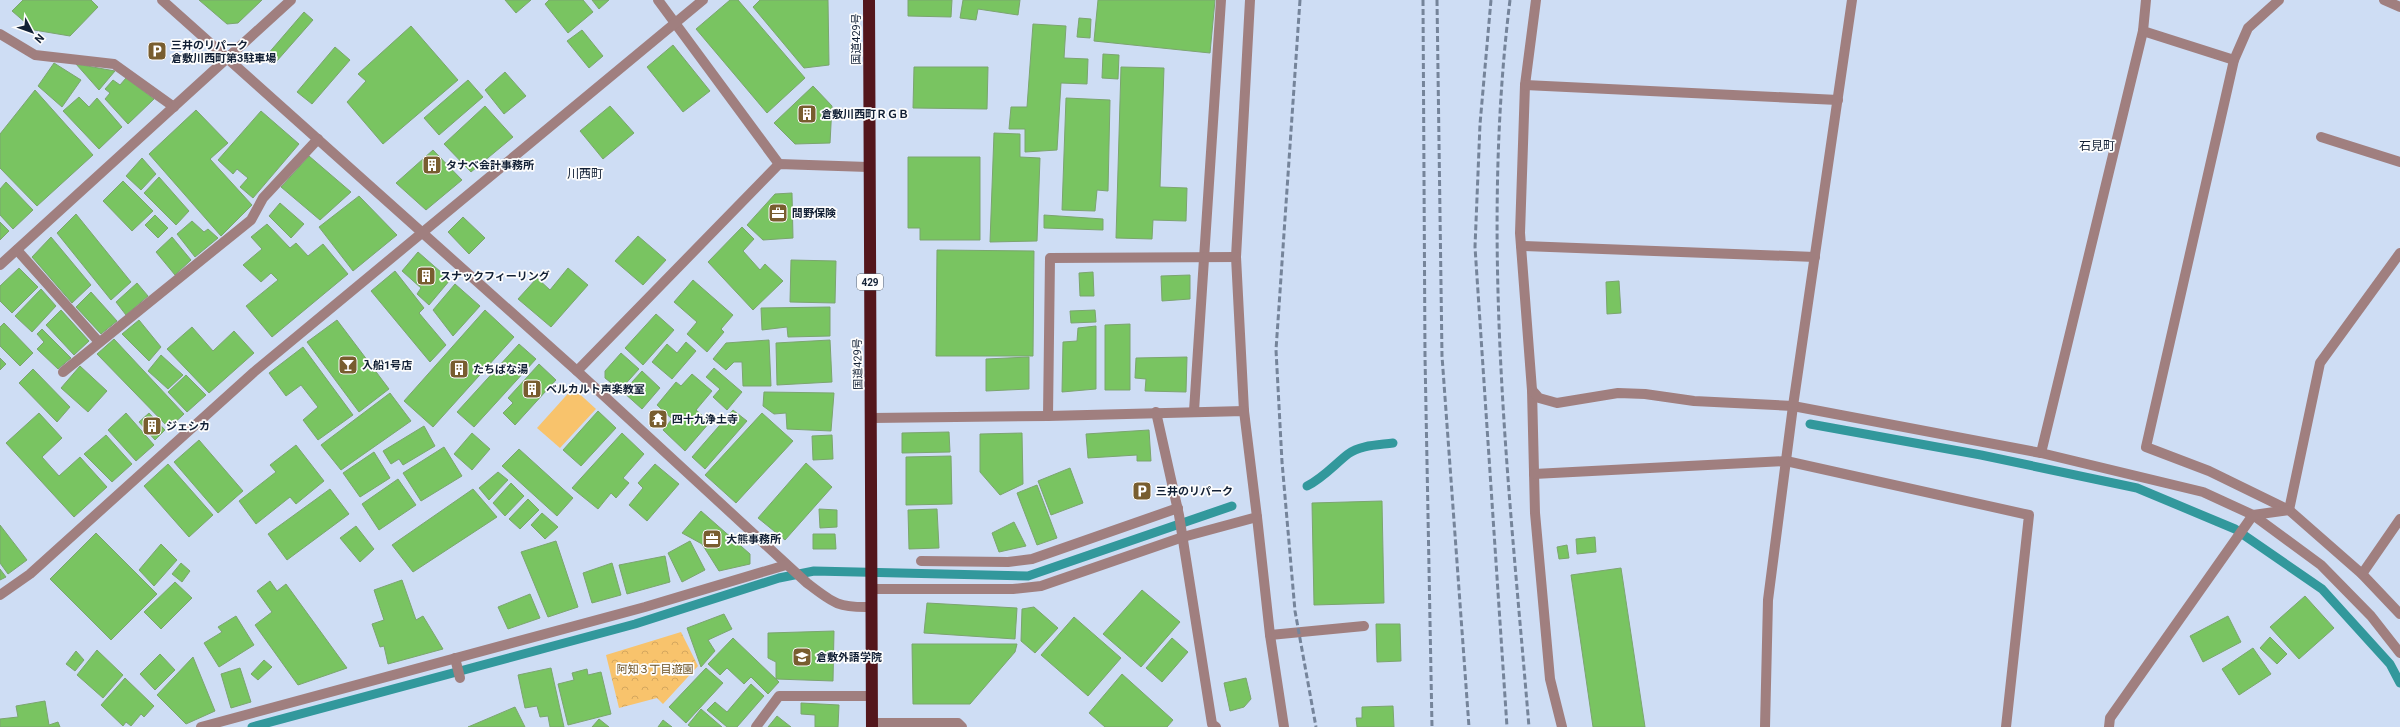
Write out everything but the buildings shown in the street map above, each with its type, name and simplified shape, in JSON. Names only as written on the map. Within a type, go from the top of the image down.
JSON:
[{"type":"highway","name":"国道429号","points":[[870,0],[868,167],[872,418],[872,725]]},
{"type":"street","points":[[162,0],[577,371],[806,583],[835,604],[848,608],[871,607]]},
{"type":"street","points":[[0,265],[291,0]]},
{"type":"street","points":[[658,0],[779,164]]},
{"type":"street","points":[[0,595],[30,574],[254,372],[676,24],[703,0]]},
{"type":"street","points":[[1194,411],[1221,0]]},
{"type":"street","points":[[1250,0],[1236,257],[1244,410],[1270,635],[1284,727]]},
{"type":"street","points":[[1536,0],[1525,85],[1521,246],[1532,390],[1534,474],[1550,679],[1562,727]]},
{"type":"street","points":[[1765,727],[1768,600],[1793,406],[1852,0]]},
{"type":"street","points":[[2041,453],[2143,31],[2146,0]]},
{"type":"street","points":[[2279,0],[2248,28],[2234,60],[2146,447],[2209,472],[2289,510],[2362,574],[2400,614]]},
{"type":"street","points":[[2384,0],[2400,7]]},
{"type":"street","points":[[2143,31],[2234,60]]},
{"type":"street","points":[[0,34],[35,55],[114,64],[174,107]]},
{"type":"street","points":[[1525,85],[1838,100]]},
{"type":"street","points":[[2321,137],[2400,162]]},
{"type":"street","points":[[63,372],[250,220],[263,198],[318,139]]},
{"type":"street","points":[[577,371],[779,164],[868,167]]},
{"type":"street","points":[[1521,246],[1815,257]]},
{"type":"street","points":[[18,250],[99,342]]},
{"type":"street","points":[[2289,510],[2320,363],[2400,253]]},
{"type":"street","points":[[1048,416],[1050,258],[1236,257]]},
{"type":"street","points":[[1532,390],[1539,398],[1557,403],[1618,393],[1646,394],[1694,401],[1793,406],[2041,453],[2203,492],[2252,519],[2321,565],[2371,616],[2400,653]]},
{"type":"street","points":[[872,418],[1048,416],[1244,410]]},
{"type":"street","points":[[1156,412],[1178,511],[1212,724],[1216,727]]},
{"type":"street","points":[[1534,474],[1786,461],[2029,515],[2006,727]]},
{"type":"street","points":[[2109,727],[2110,718],[2252,519],[2289,510]]},
{"type":"street","points":[[921,561],[1008,562],[1032,559],[1178,511]]},
{"type":"street","points":[[871,585],[1013,589],[1041,586],[1182,534],[1257,517]]},
{"type":"street","points":[[2362,574],[2400,519]]},
{"type":"street","points":[[201,727],[456,662],[788,567]]},
{"type":"street","points":[[1270,635],[1364,626]]},
{"type":"street","points":[[456,662],[460,678]]},
{"type":"street","points":[[756,727],[779,696],[871,696]]},
{"type":"street","points":[[872,725],[958,723],[962,727]]},
{"type":"green space","points":[[573,388],[596,409],[560,448],[537,428]]},
{"type":"green space","name":"阿知３丁目遊園","points":[[681,632],[698,666],[663,704],[657,698],[619,708],[606,655]]},
{"type":"waterway","points":[[1810,424],[1981,455],[2137,488],[2235,529],[2322,589],[2390,664],[2400,683]]},
{"type":"waterway","points":[[1307,486],[1313,483],[1353,451],[1370,446],[1393,443]]},
{"type":"waterway","points":[[252,727],[635,624],[779,578],[814,571],[1028,576],[1232,506]]},
{"type":"railway","points":[[1300,0],[1276,350],[1282,462],[1295,611],[1316,727]]},
{"type":"railway","points":[[1423,0],[1425,356],[1432,727]]},
{"type":"railway","points":[[1437,0],[1442,356],[1469,727]]},
{"type":"railway","points":[[1491,0],[1480,124],[1475,247],[1507,727]]},
{"type":"railway","points":[[1510,0],[1501,91],[1498,182],[1498,273],[1506,455],[1529,727]]},
{"type":"place","name":"三井のリパーク 倉敷川西町第3駐車場","points":[[157,51]]},
{"type":"place","name":"倉敷川西町ＲＧＢ","points":[[807,114]]},
{"type":"place","name":"タナベ会計事務所","points":[[432,165]]},
{"type":"place","name":"間野保険","points":[[778,213]]},
{"type":"place","name":"スナックフィーリング","points":[[426,276]]},
{"type":"place","name":"入船1号店","points":[[348,365]]},
{"type":"place","name":"たちばな湯","points":[[459,369]]},
{"type":"place","name":"ベルカルト声楽教室","points":[[532,389]]},
{"type":"place","name":"四十九浄土寺","points":[[658,419]]},
{"type":"place","name":"ジェシカ","points":[[152,426]]},
{"type":"place","name":"三井のリパーク","points":[[1142,491]]},
{"type":"place","name":"大熊事務所","points":[[712,539]]},
{"type":"place","name":"倉敷外語学院","points":[[802,657]]},
{"type":"district","name":"石見町","points":[[2097,146]]},
{"type":"district","name":"川西町","points":[[585,174]]}]
